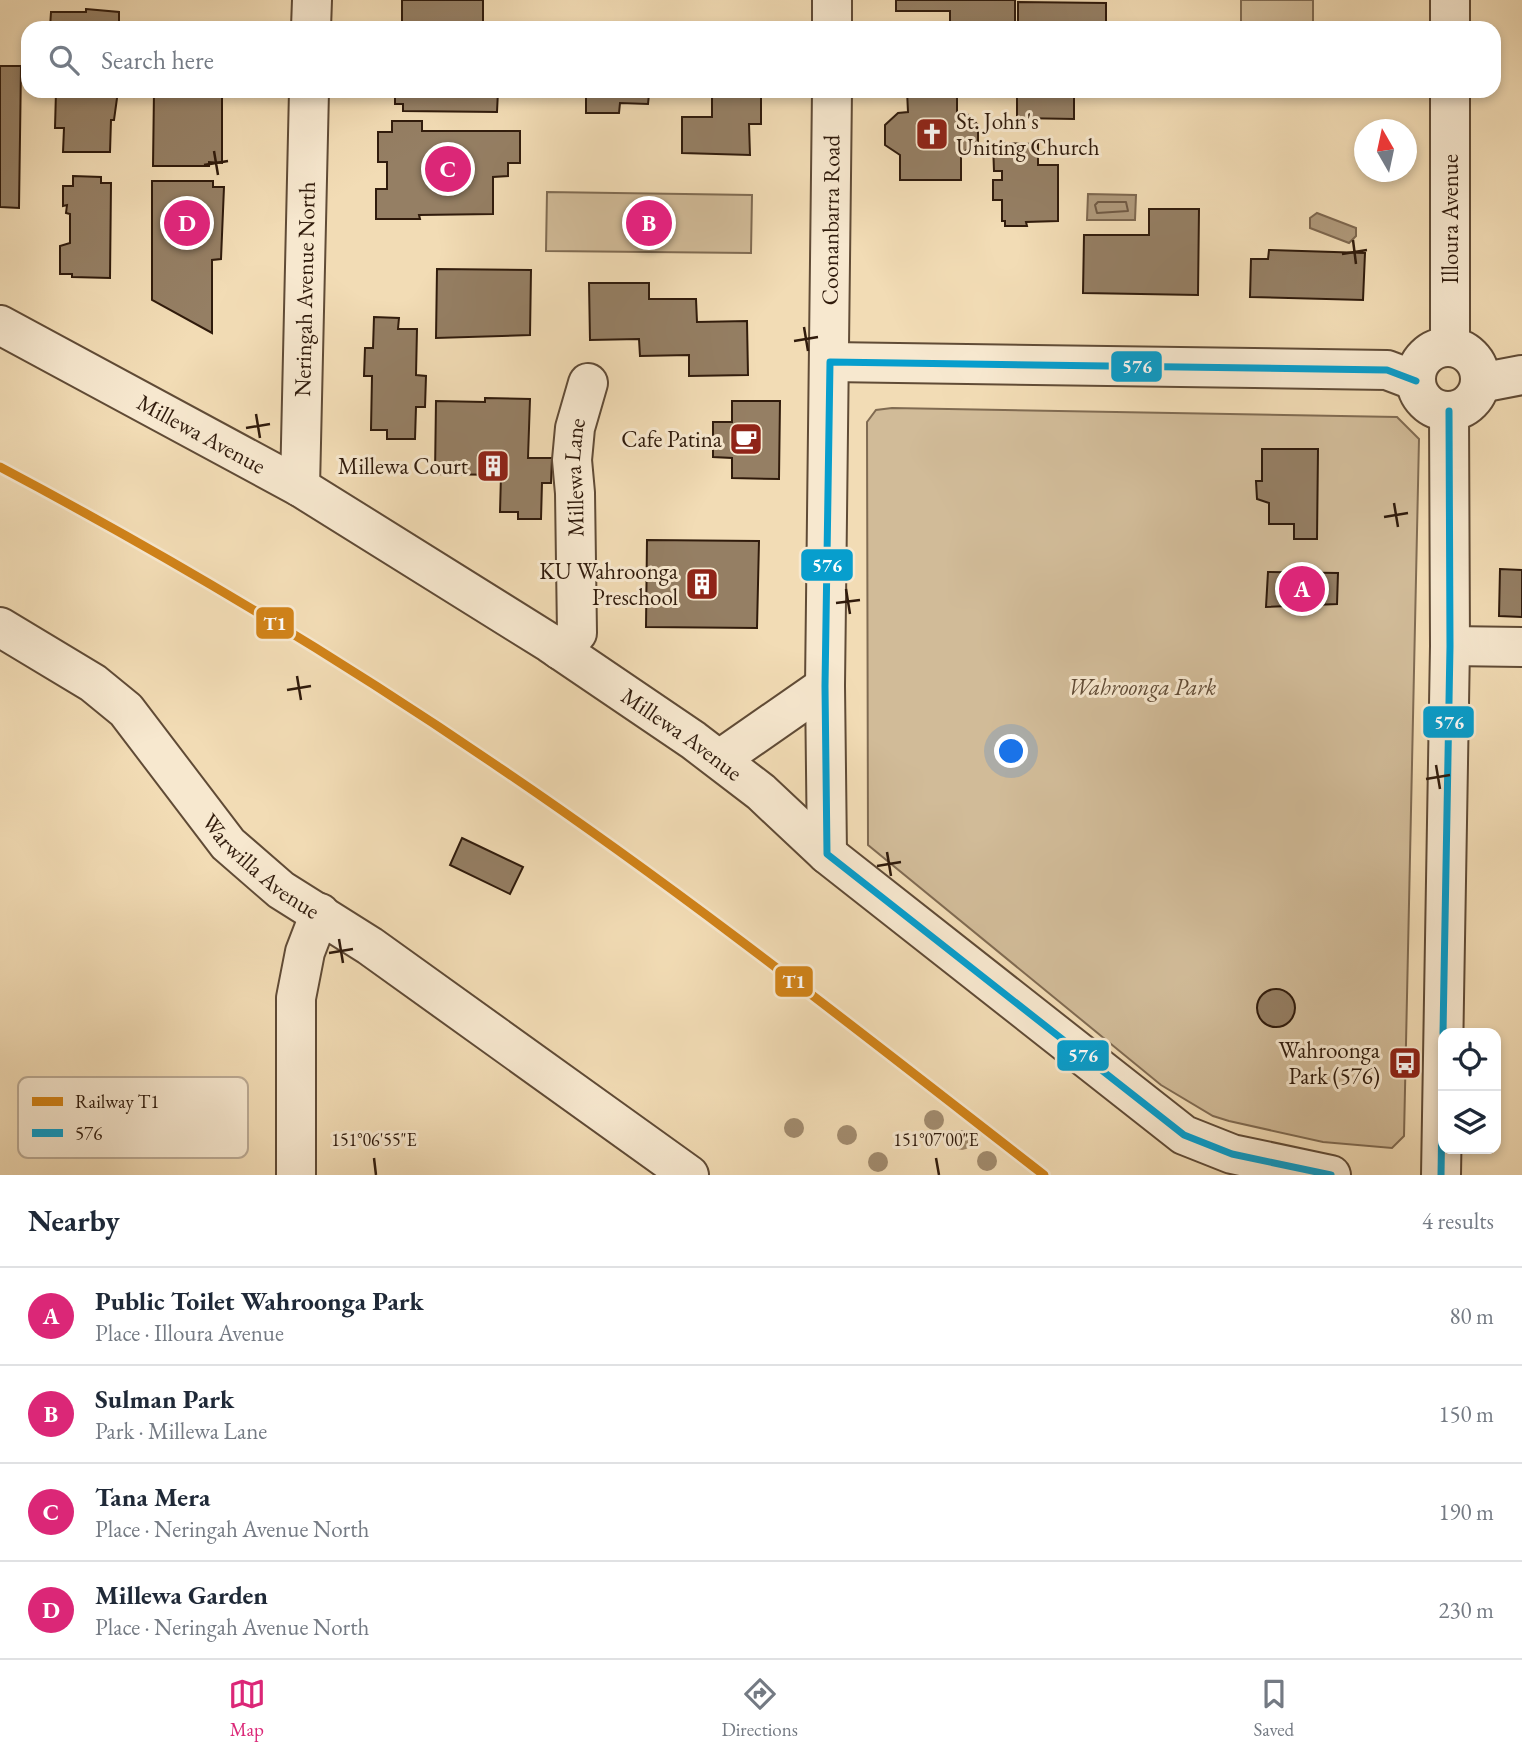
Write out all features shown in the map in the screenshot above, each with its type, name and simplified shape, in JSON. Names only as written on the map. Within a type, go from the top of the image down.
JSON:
[{"type":"street","points":[[311,21],[312,0]]},
{"type":"street","points":[[832,0],[832,21]]},
{"type":"street","points":[[1450,0],[1450,21]]},
{"type":"street","name":"Neringah Avenue North","points":[[300,487],[309,98]]},
{"type":"street","name":"Coonanbarra Road","points":[[827,854],[825,686],[832,98]]},
{"type":"street","name":"Illoura Avenue","points":[[1450,98],[1450,347]]},
{"type":"street","name":"Millewa Avenue","points":[[0,325],[300,487],[560,650],[720,759],[761,792],[827,854],[1184,1135],[1232,1154],[1331,1175]]},
{"type":"street","points":[[1450,347],[1469,355],[1477,366],[1480,383],[1468,404],[1450,411],[1435,409],[1424,401],[1416,381],[1419,366],[1427,355],[1450,347]]},
{"type":"street","points":[[830,362],[1387,370],[1416,381]]},
{"type":"street","points":[[1480,383],[1522,375]]},
{"type":"street","name":"Millewa Lane","points":[[560,650],[577,633],[572,460],[575,428],[588,383]]},
{"type":"street","points":[[1441,1175],[1450,646],[1450,411]]},
{"type":"street","name":"Warwilla Avenue","points":[[0,627],[93,683],[126,710],[228,844],[281,890],[370,946],[688,1175]]},
{"type":"street","points":[[1450,646],[1522,647]]},
{"type":"street","points":[[720,759],[825,686]]},
{"type":"street","points":[[296,1175],[296,998],[305,952],[320,913]]},
{"type":"green space","points":[[1241,0],[1313,0],[1313,21],[1241,21]]},
{"type":"green space","points":[[547,192],[752,195],[751,253],[546,251]]},
{"type":"green space","name":"Wahroonga Park","points":[[892,408],[1397,417],[1419,439],[1404,1136],[1392,1148],[1323,1142],[1213,1116],[1161,1085],[868,845],[867,422],[876,410]]},
{"type":"water","points":[[1088,194],[1136,195],[1135,220],[1087,220]]},
{"type":"water","points":[[1317,213],[1356,228],[1356,236],[1349,243],[1310,228],[1310,218]]},
{"type":"building","points":[[402,0],[483,0],[483,21],[402,21]]},
{"type":"building","points":[[896,0],[1015,0],[1015,21],[950,21],[950,11],[896,11]]},
{"type":"building","points":[[1018,2],[1106,3],[1106,21],[1018,21]]},
{"type":"building","points":[[86,9],[119,12],[119,21],[50,21],[51,12],[86,12]]},
{"type":"building","points":[[0,66],[21,66],[19,208],[0,207]]},
{"type":"building","points":[[56,98],[117,98],[114,120],[111,120],[110,152],[63,152],[64,128],[55,128]]},
{"type":"building","points":[[154,98],[222,98],[222,163],[209,162],[209,166],[153,166]]},
{"type":"building","points":[[395,98],[498,98],[497,112],[403,111],[403,104],[395,104]]},
{"type":"building","points":[[586,98],[649,98],[648,104],[620,103],[619,113],[586,113]]},
{"type":"building","points":[[712,98],[761,98],[761,124],[749,124],[750,155],[682,153],[682,117],[712,117]]},
{"type":"building","name":"St. John's Uniting Church","points":[[907,98],[957,98],[957,112],[965,112],[978,125],[978,142],[961,154],[961,180],[900,180],[900,155],[885,145],[885,125],[898,113],[908,112]]},
{"type":"building","points":[[1017,98],[1074,98],[1074,119],[1017,118]]},
{"type":"building","points":[[392,121],[422,121],[422,131],[520,131],[520,163],[508,163],[508,176],[493,177],[493,214],[419,215],[420,219],[376,219],[376,189],[387,189],[387,162],[378,162],[378,132],[392,132]]},
{"type":"building","points":[[993,143],[1038,144],[1038,165],[1058,165],[1058,221],[1005,226],[1005,221],[1002,221],[1002,200],[993,200],[993,180],[1002,180],[1002,171],[994,171]]},
{"type":"building","points":[[73,176],[101,177],[101,183],[111,183],[110,278],[60,274],[60,246],[70,243],[70,214],[66,213],[67,205],[63,206],[63,186],[73,186]]},
{"type":"building","points":[[152,181],[213,181],[213,187],[224,187],[221,259],[212,260],[212,333],[152,300]]},
{"type":"building","points":[[1149,209],[1199,209],[1198,295],[1083,293],[1084,235],[1149,235]]},
{"type":"building","points":[[1269,250],[1365,253],[1363,300],[1250,297],[1251,259],[1268,259]]},
{"type":"building","points":[[437,269],[531,270],[530,335],[436,338]]},
{"type":"building","points":[[589,283],[649,283],[649,299],[696,299],[697,322],[747,321],[748,375],[689,376],[689,355],[640,356],[639,339],[590,340]]},
{"type":"building","name":"Millewa Court","points":[[374,317],[399,318],[398,329],[417,329],[416,375],[426,376],[425,407],[416,407],[415,439],[387,439],[387,430],[371,430],[372,376],[364,376],[365,348],[373,348]]},
{"type":"building","name":"Millewa Court","points":[[485,398],[530,399],[528,458],[552,458],[551,483],[542,483],[541,519],[518,519],[518,512],[500,512],[501,475],[435,474],[436,401],[485,402]]},
{"type":"building","name":"Cafe Patina","points":[[732,401],[780,401],[779,479],[732,478],[732,458],[713,457],[713,422],[732,422]]},
{"type":"building","points":[[1262,449],[1318,449],[1317,539],[1294,539],[1294,524],[1269,524],[1269,503],[1257,499],[1256,481],[1262,481]]},
{"type":"building","name":"KU Wahroonga Preschool","points":[[647,540],[759,541],[757,628],[646,627]]},
{"type":"building","points":[[1500,569],[1522,570],[1522,617],[1499,616]]},
{"type":"building","points":[[1268,572],[1338,573],[1337,604],[1266,607]]},
{"type":"building","points":[[462,838],[523,867],[510,894],[450,865]]},
{"type":"building","points":[[1276,989],[1289,995],[1295,1008],[1289,1021],[1276,1027],[1263,1021],[1257,1008],[1263,995]]},
{"type":"rail line","name":"T1","points":[[0,467],[254,610],[378,687],[500,768],[708,916],[1044,1175]]},
{"type":"transit line","name":"576","points":[[1331,1175],[1232,1154],[1184,1135],[827,854],[825,686],[830,362],[1387,370],[1416,381]]},
{"type":"transit line","name":"576","points":[[1443,1028],[1450,646],[1449,411]]},
{"type":"transit line","name":"576","points":[[1441,1175],[1442,1091]]},
{"type":"place","name":"St. John's Uniting Church","points":[[932,134]]},
{"type":"place","name":"Tana Mera","points":[[448,169]]},
{"type":"place","name":"Millewa Garden","points":[[187,223]]},
{"type":"place","name":"Sulman Park","points":[[649,223]]},
{"type":"place","name":"Cafe Patina","points":[[746,439]]},
{"type":"place","name":"Millewa Court","points":[[493,466]]},
{"type":"place","name":"KU Wahroonga Preschool","points":[[702,584]]},
{"type":"place","name":"Public Toilet Wahroonga Park","points":[[1302,589]]},
{"type":"place","name":"Wahroonga Park (576)","points":[[1405,1063]]}]
